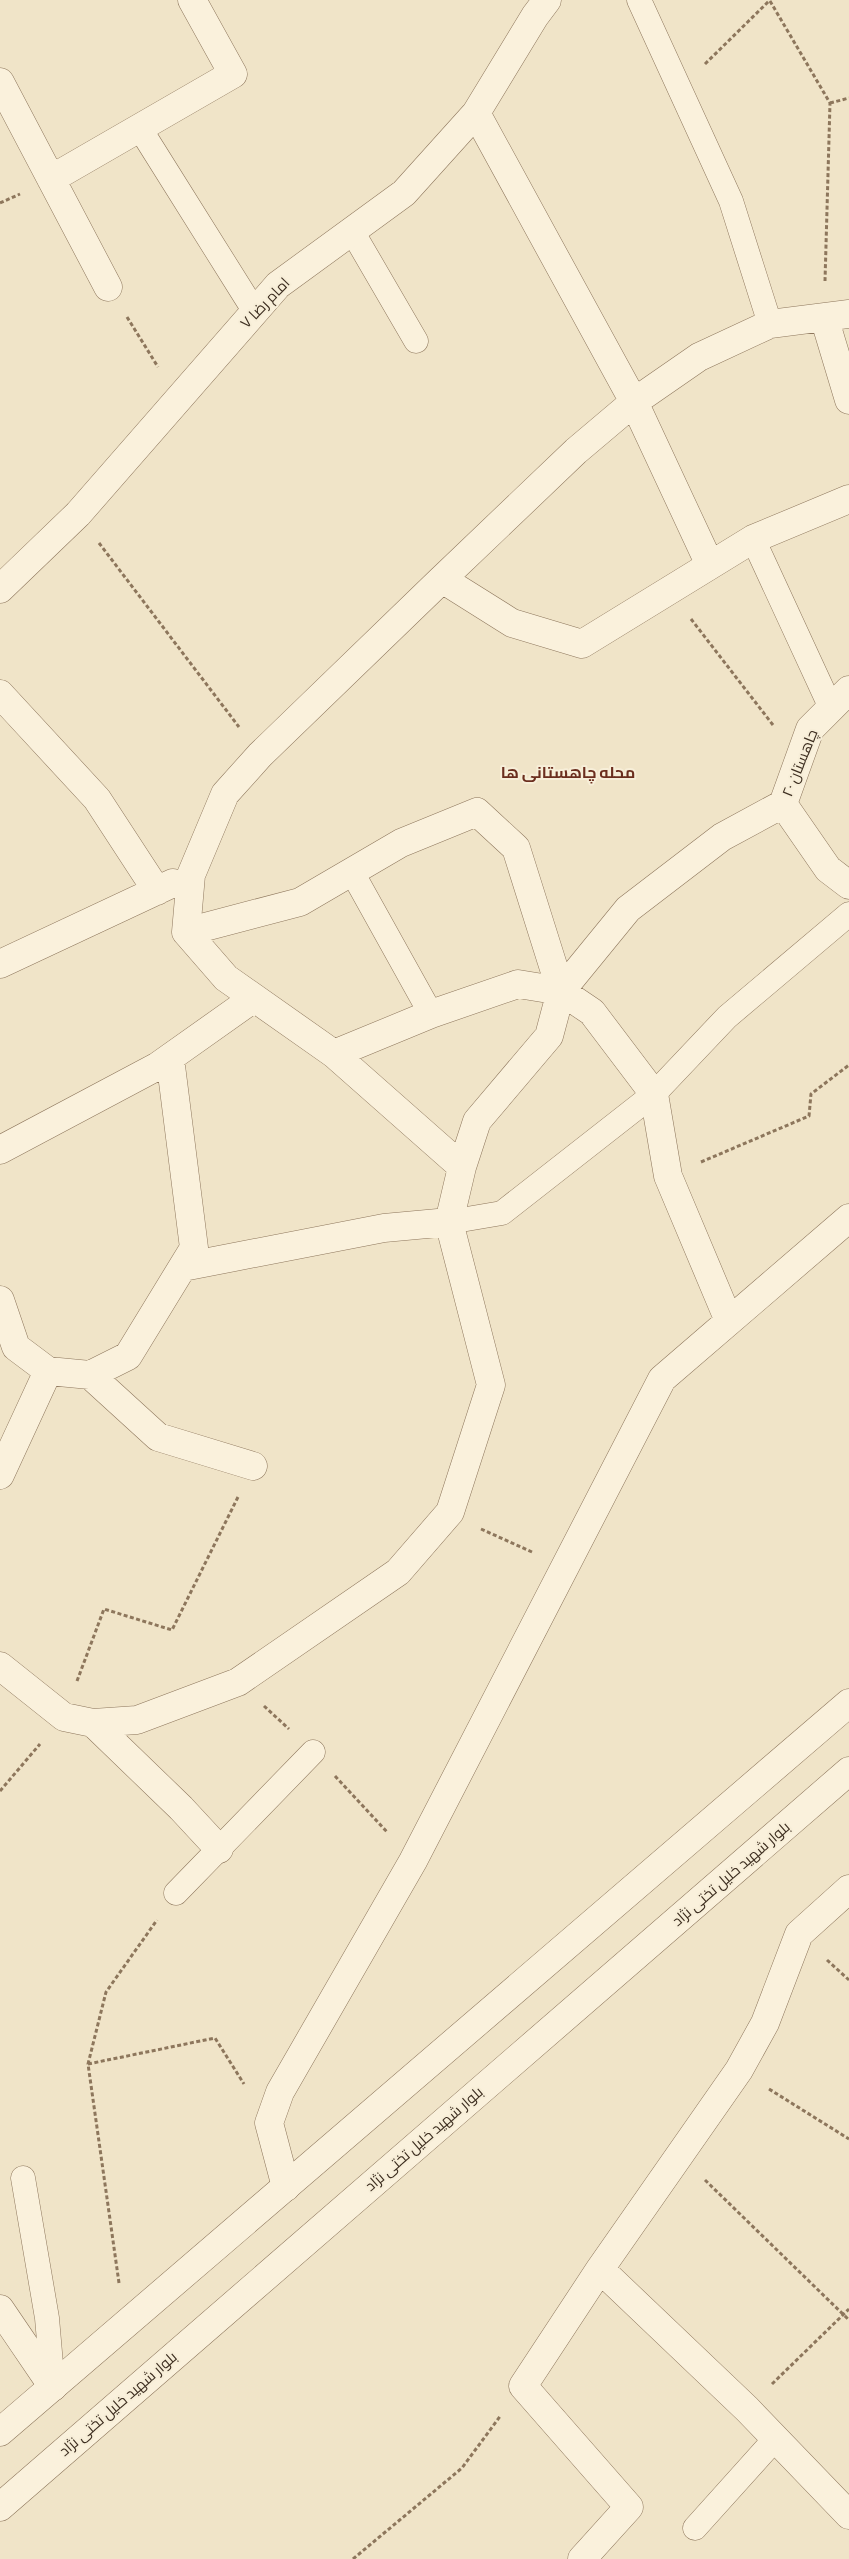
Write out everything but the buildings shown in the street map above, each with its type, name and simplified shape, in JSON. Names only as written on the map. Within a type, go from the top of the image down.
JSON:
[{"type":"street","points":[[51,179],[233,74],[192,0]]},
{"type":"street","name":"امام رضا ۷","points":[[0,589],[78,514],[278,285],[404,192],[476,113],[535,16],[547,0]]},
{"type":"street","points":[[0,82],[108,287]]},
{"type":"street","points":[[476,113],[634,402],[710,564]]},
{"type":"street","points":[[462,1167],[334,1054],[226,978],[186,932],[191,875],[225,794],[260,755],[576,451],[634,402],[699,357],[770,324],[837,315],[849,400]]},
{"type":"street","points":[[442,578],[512,623],[582,644],[670,592],[710,564],[753,540],[849,499]]},
{"type":"street","points":[[0,694],[97,799],[156,891]]},
{"type":"street","name":"چاهستان ۲۰","points":[[840,699],[810,729],[783,804],[828,869],[849,885]]},
{"type":"street","points":[[0,1666],[64,1716],[93,1723],[137,1720],[238,1682],[398,1572],[450,1512],[491,1385],[448,1222],[462,1167],[477,1121],[548,1036],[561,992],[628,910],[722,837],[783,804]]},
{"type":"street","points":[[186,932],[300,902],[401,843],[477,812],[516,848],[561,992]]},
{"type":"street","points":[[0,964],[191,875]]},
{"type":"street","points":[[334,1054],[431,1014],[518,984],[561,992],[592,1012],[654,1094],[668,1176],[730,1321]]},
{"type":"street","points":[[0,1150],[170,1058],[254,998]]},
{"type":"street","points":[[0,1300],[16,1347],[48,1371],[90,1375],[128,1356],[194,1248],[170,1058]]},
{"type":"street","points":[[286,2187],[269,2123],[280,2092],[413,1861],[662,1379],[849,1218]]},
{"type":"street","points":[[183,1267],[384,1228],[448,1222]]},
{"type":"street","points":[[0,1475],[48,1371]]},
{"type":"street","points":[[90,1375],[158,1437],[253,1466]]},
{"type":"street","points":[[0,2432],[849,1703]]},
{"type":"street","points":[[93,1723],[181,1808],[219,1849]]},
{"type":"street","name":"بلوار شهید خلیل تختی نژاد","points":[[0,2506],[849,1772]]},
{"type":"street","points":[[582,2559],[628,2508],[523,2386],[600,2269],[740,2070],[765,2023],[799,1934],[849,1890]]},
{"type":"street","points":[[600,2269],[747,2409],[849,2515]]},
{"type":"street","points":[[0,2309],[52,2387]]},
{"type":"lane","points":[[638,0],[731,201],[770,324]]},
{"type":"lane","points":[[139,127],[255,312]]},
{"type":"lane","points":[[352,231],[416,340]]},
{"type":"lane","points":[[753,540],[840,699]]},
{"type":"lane","points":[[352,872],[431,1014]]},
{"type":"lane","points":[[448,1222],[502,1213],[654,1094],[727,1017],[849,914]]},
{"type":"lane","points":[[176,1893],[313,1752]]},
{"type":"lane","points":[[24,2178],[47,2318],[52,2387]]},
{"type":"lane","points":[[695,2528],[775,2439]]},
{"type":"path","points":[[679,88],[770,1],[830,103],[837,315]]},
{"type":"path","points":[[830,103],[849,98]]},
{"type":"path","points":[[108,287],[178,399]]},
{"type":"path","points":[[78,514],[260,755]]},
{"type":"path","points":[[670,592],[799,760]]},
{"type":"path","points":[[668,1176],[809,1116],[811,1094],[849,1065]]},
{"type":"path","points":[[0,1791],[64,1716],[104,1609],[172,1630],[253,1466]]},
{"type":"path","points":[[450,1512],[496,1538],[566,1566]]},
{"type":"path","points":[[126,2324],[88,2064],[106,1992],[176,1893]]},
{"type":"path","points":[[88,2064],[215,2038],[269,2123]]},
{"type":"path","points":[[740,2070],[849,2139]]},
{"type":"path","points":[[680,2155],[849,2320]]},
{"type":"path","points":[[747,2409],[849,2309]]},
{"type":"path","points":[[353,2559],[462,2468],[523,2386]]},
{"type":"district","name":"محله چاهستانی ها","points":[[568,772]]}]
